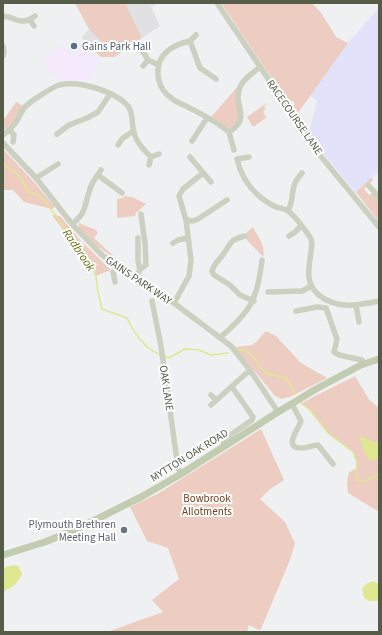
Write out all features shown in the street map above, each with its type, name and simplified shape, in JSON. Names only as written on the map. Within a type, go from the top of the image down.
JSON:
[{"type":"main road","name":"MYTTON OAK ROAD","points":[[3,555],[45,542],[81,527],[141,497],[181,474],[316,389],[364,364],[379,360]]},
{"type":"street","name":"RACECOURSE LANE","points":[[217,3],[319,154],[379,227]]},
{"type":"street","points":[[3,16],[20,22],[32,18],[34,26]]},
{"type":"street","points":[[196,35],[190,41],[170,49],[164,54],[159,65],[158,79],[160,85],[170,98],[220,125],[228,132],[238,159],[242,177],[252,189],[267,202],[288,211],[314,239],[308,273],[311,286],[319,295],[333,303],[346,306],[379,301]]},
{"type":"street","points":[[190,41],[200,68],[216,79]]},
{"type":"street","points":[[139,45],[148,60],[159,65]]},
{"type":"street","points":[[3,46],[3,56]]},
{"type":"street","points":[[143,66],[148,60]]},
{"type":"street","points":[[228,132],[236,127],[241,119],[238,98],[241,87],[245,80],[260,67]]},
{"type":"street","points":[[3,134],[10,130],[25,107],[58,85],[65,84],[94,87],[110,94],[128,106],[133,119],[133,131],[137,141],[150,157],[149,165]]},
{"type":"street","points":[[57,134],[64,132],[73,123],[88,118],[98,112],[110,94]]},
{"type":"street","points":[[192,141],[207,118]]},
{"type":"street","points":[[10,130],[14,135],[13,142]]},
{"type":"street","points":[[118,145],[122,139],[133,131]]},
{"type":"street","name":"GAINS PARK WAY","points":[[3,142],[36,178],[72,224],[102,255],[174,303],[231,346],[250,370],[278,412]]},
{"type":"street","points":[[150,157],[159,154]]},
{"type":"street","points":[[190,157],[212,182]]},
{"type":"street","points":[[238,159],[249,157]]},
{"type":"street","points":[[36,178],[49,167],[58,164]]},
{"type":"street","points":[[72,224],[78,219],[85,209],[90,189],[99,172],[122,193]]},
{"type":"street","points":[[174,303],[189,276],[191,260],[186,220],[179,196],[183,189],[203,173]]},
{"type":"street","points":[[288,211],[291,204],[294,179],[302,173]]},
{"type":"street","points":[[370,186],[379,198]]},
{"type":"street","points":[[186,220],[193,221],[198,219],[227,200]]},
{"type":"street","points":[[135,278],[140,270],[146,265],[146,243],[141,214]]},
{"type":"street","points":[[289,236],[301,226]]},
{"type":"street","points":[[245,236],[236,238],[230,243],[223,255],[216,262],[212,271],[214,275],[230,285],[240,295],[254,301]]},
{"type":"street","points":[[138,238],[138,261],[140,270]]},
{"type":"street","points":[[176,239],[188,238]]},
{"type":"street","points":[[221,337],[241,318],[254,301],[262,262],[255,264]]},
{"type":"street","points":[[116,282],[113,272],[117,266]]},
{"type":"street","points":[[268,292],[275,289],[302,291],[311,286]]},
{"type":"street","name":"OAK LANE","points":[[152,301],[163,356],[178,468],[181,474]]},
{"type":"street","points":[[356,305],[359,322]]},
{"type":"street","points":[[296,311],[317,307],[326,308],[337,339],[334,352],[338,355],[362,360],[364,364]]},
{"type":"street","points":[[211,405],[250,370]]},
{"type":"street","points":[[222,441],[252,420],[253,417],[232,387]]},
{"type":"street","points":[[211,395],[216,400]]},
{"type":"street","points":[[292,404],[301,420],[293,437],[293,443],[296,447],[300,448],[318,445],[333,464]]},
{"type":"shaded area","points":[[75,3],[158,3],[151,7],[160,26],[114,57],[101,57],[81,38],[89,29]]},
{"type":"shaded area","points":[[379,8],[379,172],[355,192],[318,147],[309,132],[317,102],[311,95],[348,43]]},
{"type":"shaded area","points":[[62,45],[74,55],[83,45],[101,61],[86,82],[82,84],[63,83],[59,80],[58,73],[52,75],[47,69],[47,64],[42,58]]},
{"type":"shaded area","points":[[362,437],[375,443],[379,441],[379,457],[372,461],[367,457],[360,438]]},
{"type":"shaded area","points":[[14,565],[18,566],[22,573],[21,576],[12,587],[3,591],[3,568]]},
{"type":"shaded area","points":[[373,581],[379,584],[379,601],[369,601],[364,598],[362,589],[366,584]]},
{"type":"green space","points":[[75,3],[125,3],[142,38],[114,57],[101,57],[93,50],[101,41],[89,29]]},
{"type":"green space","points":[[221,3],[312,3],[322,14],[336,37],[348,43],[297,114],[292,108],[295,104],[293,101],[287,101]]},
{"type":"green space","points":[[238,86],[238,120],[234,126],[228,128],[211,117]]},
{"type":"green space","points":[[16,102],[23,106],[15,122],[3,130],[3,118],[5,118]]},
{"type":"green space","points":[[267,103],[264,106],[266,109],[263,111],[266,118],[253,127],[247,117]]},
{"type":"green space","points":[[3,149],[55,207],[52,209],[24,202],[13,190],[3,190]]},
{"type":"green space","points":[[371,178],[373,180],[364,189],[369,195],[373,193],[379,201],[379,222],[356,192]]},
{"type":"green space","points":[[125,196],[132,197],[146,204],[136,213],[135,216],[117,218],[117,199]]},
{"type":"green space","points":[[52,215],[60,216],[82,242],[111,270],[95,276],[93,270]]},
{"type":"green space","points":[[79,223],[96,230],[98,233],[94,238],[123,265],[96,245],[79,229]]},
{"type":"green space","points":[[253,227],[262,245],[264,253],[263,257],[246,239],[247,232]]},
{"type":"green space","points":[[266,331],[276,336],[301,363],[327,378],[290,397],[281,399],[275,396],[235,347],[253,345]]},
{"type":"green space","points":[[355,376],[370,401],[379,408],[379,512],[348,493],[347,483],[349,472],[356,469],[357,462],[353,452],[328,433],[310,410],[301,403]]},
{"type":"green space","name":"Bowbrook Allotments","points":[[261,429],[284,480],[269,490],[260,499],[285,522],[295,543],[290,560],[261,629],[259,630],[249,625],[247,632],[107,632],[163,612],[152,600],[179,579],[168,548],[147,541],[130,507],[159,493]]},
{"type":"waterway","name":"Radbrook","points":[[3,164],[18,175],[29,192],[42,197],[95,270],[102,309],[127,318],[145,345],[161,355]]},
{"type":"waterway","name":"Radbrook","points":[[165,356],[169,358],[185,349],[199,350],[211,355],[228,353]]},
{"type":"waterway","name":"Radbrook","points":[[238,350],[248,352],[267,373],[286,378],[295,394]]},
{"type":"waterway","name":"Radbrook","points":[[301,403],[310,410],[328,433],[353,452],[357,462],[355,470],[357,480],[365,481],[379,474]]},
{"type":"place","name":"Gains Park Hall","points":[[74,46]]},
{"type":"place","name":"Plymouth Brethren Meeting Hall","points":[[124,530]]}]
